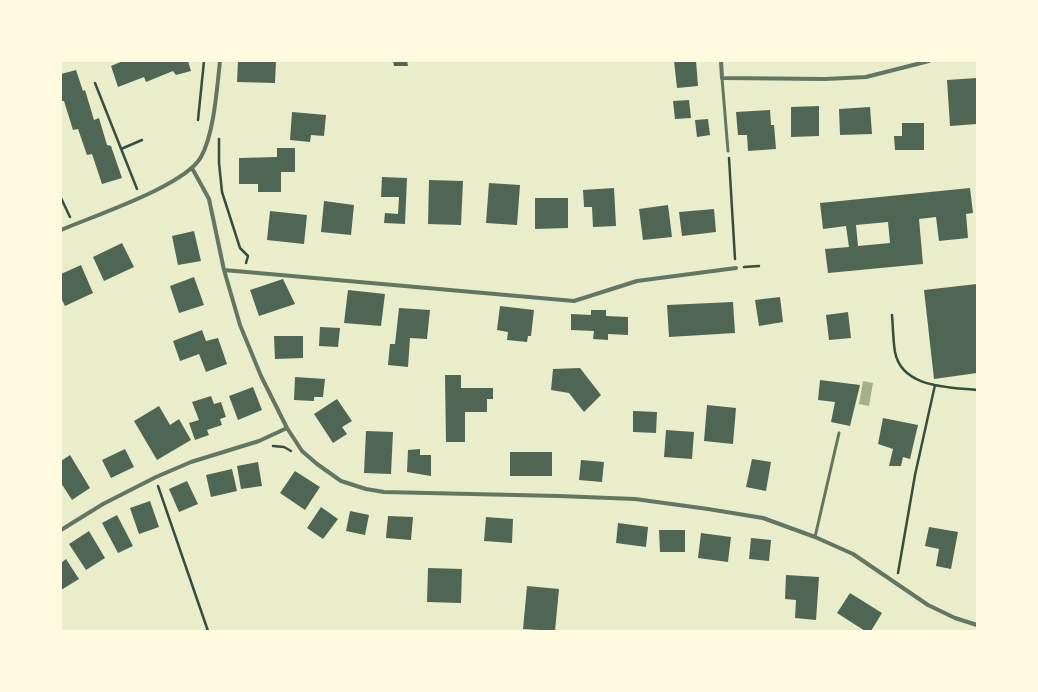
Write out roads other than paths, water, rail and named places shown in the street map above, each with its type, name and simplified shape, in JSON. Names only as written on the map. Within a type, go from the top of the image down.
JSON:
[{"type":"street","points":[[61,230],[162,187],[192,168],[201,158],[207,143],[214,109],[220,61]]},
{"type":"street","points":[[720,61],[722,78],[825,79],[866,77],[929,61]]},
{"type":"street","points":[[192,168],[209,199],[224,270],[240,325],[261,376],[287,428],[302,451],[317,464],[341,480],[366,489],[384,492],[559,496],[635,500],[708,509],[763,518],[816,537],[853,554],[928,605],[955,618],[977,625]]},
{"type":"street","points":[[224,270],[574,301],[637,281],[736,268]]},
{"type":"street","points":[[61,530],[103,504],[156,477],[191,462],[260,441],[287,428]]},
{"type":"lane","points":[[722,78],[728,151]]},
{"type":"lane","points":[[816,537],[839,433]]}]
